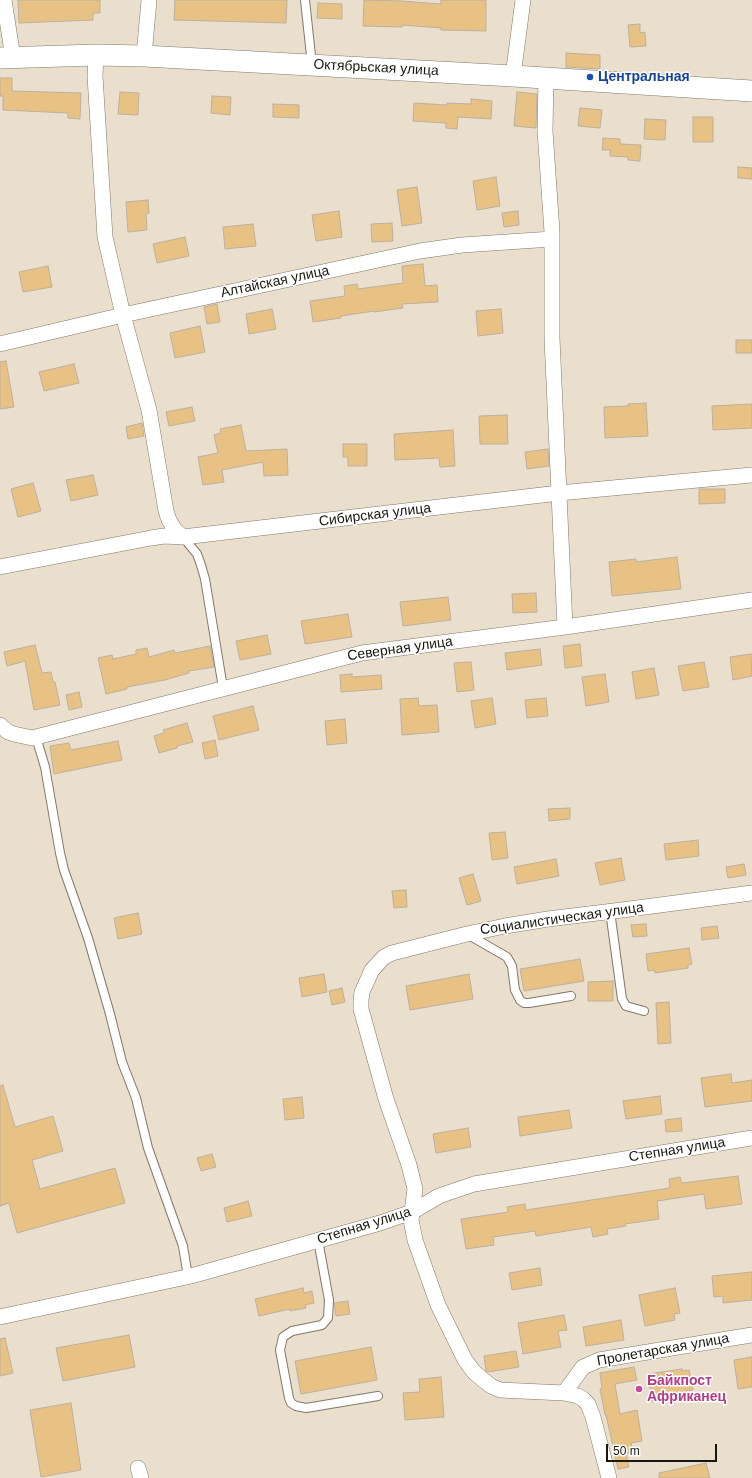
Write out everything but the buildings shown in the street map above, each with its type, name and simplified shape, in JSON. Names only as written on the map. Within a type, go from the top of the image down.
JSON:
[{"type":"street","points":[[4,0],[6,58]]},
{"type":"street","points":[[144,56],[149,0]]},
{"type":"street","points":[[513,76],[523,0]]},
{"type":"street","points":[[96,55],[95,76],[105,237],[123,315],[149,410],[166,511],[172,525],[183,537]]},
{"type":"street","name":"Октябрьская улица","points":[[6,58],[96,55],[144,56],[752,90]]},
{"type":"street","points":[[546,78],[545,131],[552,239],[552,338],[565,627]]},
{"type":"street","name":"Алтайская улица","points":[[0,344],[123,315],[420,251],[462,245],[552,239]]},
{"type":"street","name":"Сибирская улица","points":[[0,567],[135,540],[164,536],[183,537],[559,494],[752,475]]},
{"type":"street","name":"Северная улица","points":[[34,738],[362,653],[565,627],[752,600]]},
{"type":"street","points":[[0,725],[8,732],[7,736],[34,738]]},
{"type":"street","name":"Социалистическая улица","points":[[412,1212],[415,1196],[414,1182],[386,1099],[361,1009],[361,1000],[366,981],[372,970],[384,957],[392,953],[466,934],[534,921],[752,892]]},
{"type":"street","name":"Степная улица","points":[[0,1317],[188,1276],[318,1240],[412,1212],[439,1196],[474,1184],[752,1138]]},
{"type":"street","points":[[412,1212],[415,1240],[438,1305],[465,1360],[474,1372],[491,1386],[500,1390],[564,1393],[578,1396],[588,1404],[593,1417],[609,1478]]},
{"type":"street","name":"Пролетарская улица","points":[[564,1393],[583,1367],[598,1360],[752,1334]]},
{"type":"lane","points":[[305,0],[312,65]]},
{"type":"lane","points":[[183,537],[194,550],[201,565],[223,688]]},
{"type":"lane","points":[[34,738],[46,773],[64,870],[88,938],[122,1062],[136,1098],[148,1148],[183,1246],[188,1276]]},
{"type":"lane","points":[[610,911],[622,999],[626,1006],[644,1012]]},
{"type":"lane","points":[[466,934],[507,957],[512,966],[516,990],[520,1000],[524,1003],[571,996]]},
{"type":"lane","points":[[318,1240],[329,1300],[328,1318],[322,1325],[292,1331],[283,1337],[280,1350],[289,1398],[291,1403],[296,1406],[306,1408],[378,1396]]},
{"type":"place","name":"Центральная","points":[[590,77]]},
{"type":"place","name":"Байкпост Африканец","points":[[639,1389]]}]
